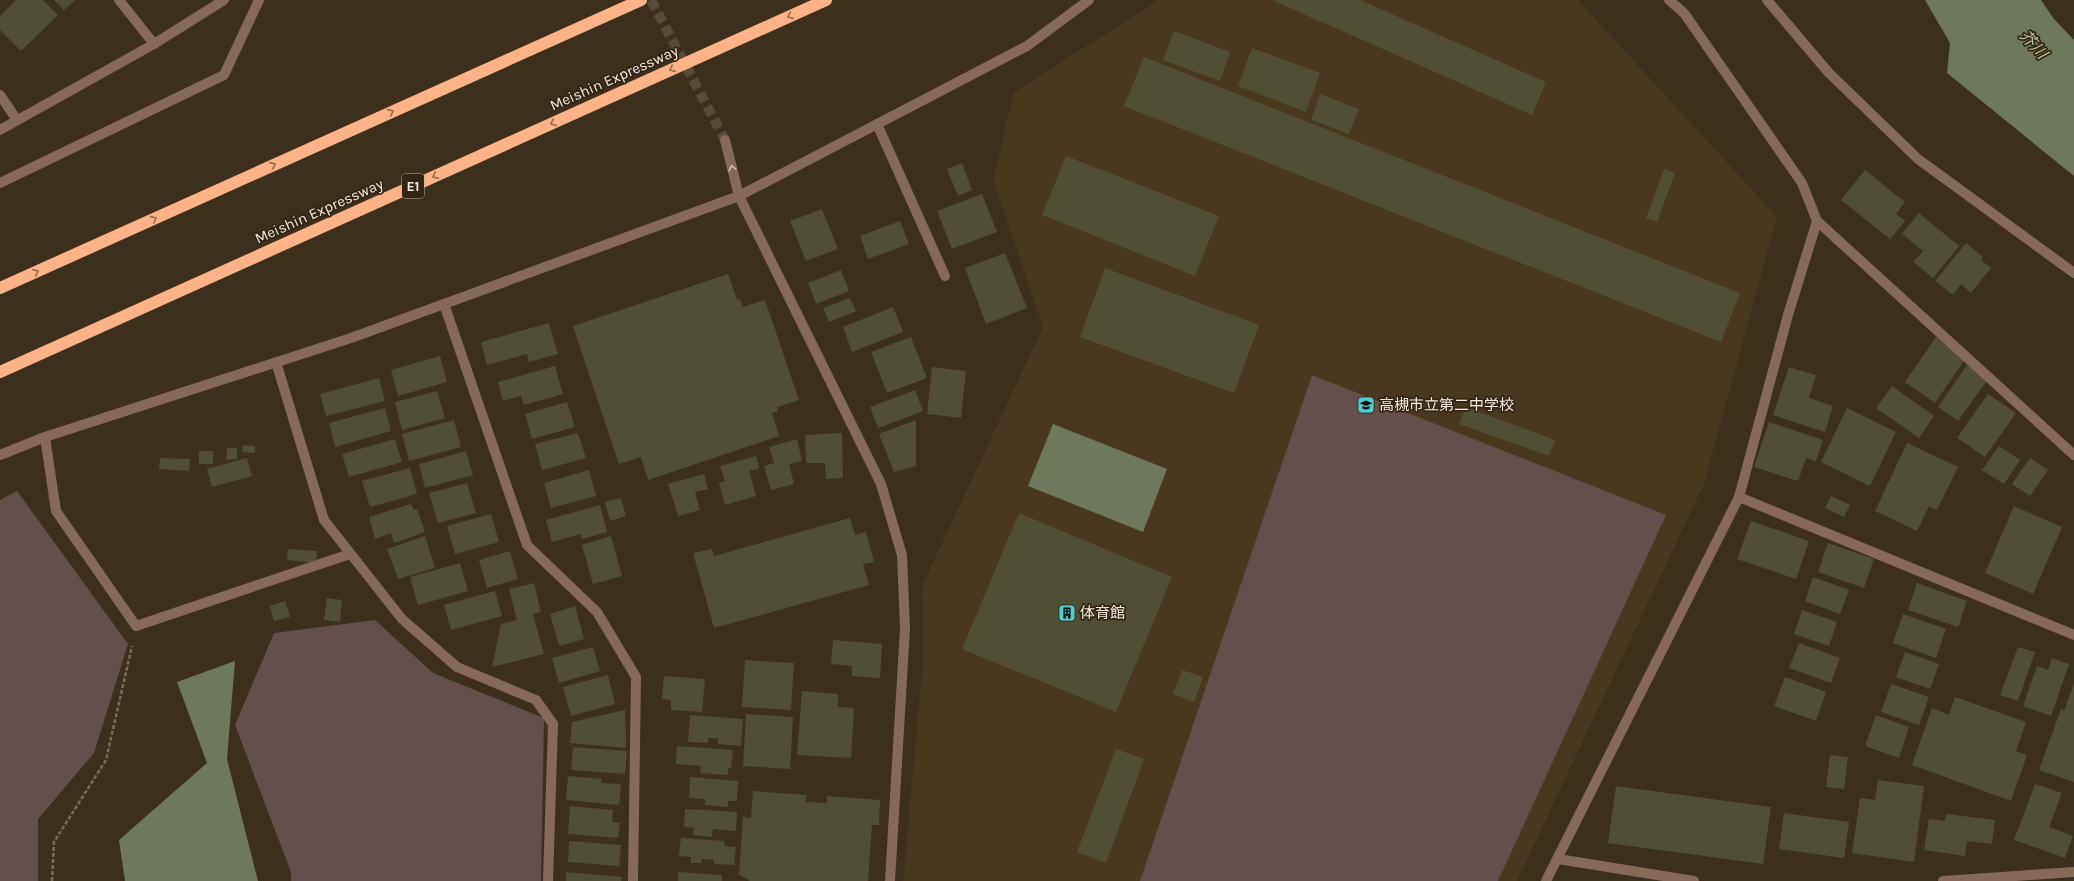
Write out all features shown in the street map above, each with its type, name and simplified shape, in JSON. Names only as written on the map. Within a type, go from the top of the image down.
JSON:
[{"type":"highway","points":[[0,288],[641,0]]},
{"type":"highway","name":"Meishin Expressway","points":[[0,372],[826,0]]},
{"type":"street","points":[[119,0],[154,44]]},
{"type":"street","points":[[0,130],[154,44],[224,0]]},
{"type":"street","points":[[0,183],[224,75],[259,0]]},
{"type":"street","points":[[0,455],[45,437],[351,338],[739,196],[1027,46],[1088,0]]},
{"type":"street","points":[[1669,0],[1684,13],[1802,183],[1817,221],[2074,455]]},
{"type":"street","points":[[1767,0],[1829,73],[1918,159],[2074,273]]},
{"type":"street","points":[[0,95],[18,120]]},
{"type":"street","points":[[877,124],[945,276]]},
{"type":"street","points":[[725,140],[739,196],[881,484],[902,555],[905,628],[890,881]]},
{"type":"street","points":[[1546,881],[1739,497],[1788,315],[1817,221]]},
{"type":"street","points":[[444,304],[527,545],[597,612],[636,678],[633,881]]},
{"type":"street","points":[[276,362],[324,520],[350,554],[402,619],[457,667],[536,700],[554,724],[548,881]]},
{"type":"street","points":[[45,437],[56,511],[136,626],[350,554]]},
{"type":"street","points":[[1739,497],[2074,635]]},
{"type":"street","points":[[1558,859],[1694,881]]},
{"type":"street","points":[[1943,881],[1998,879],[2074,872]]},
{"type":"path","points":[[52,881],[54,842],[106,760],[136,626]]},
{"type":"shaded area","name":"高槻市立第二中学校","points":[[1159,0],[1578,0],[1777,217],[1704,484],[1517,881],[903,881],[923,664],[922,586],[1043,327],[993,180],[1014,92]]},
{"type":"shaded area","points":[[1312,375],[1666,515],[1498,881],[1140,881]]},
{"type":"shaded area","points":[[17,491],[128,644],[94,753],[38,819],[38,881],[0,881],[0,500]]},
{"type":"shaded area","points":[[375,620],[433,673],[544,718],[541,881],[291,881],[291,872],[235,725],[274,633]]},
{"type":"water","name":"芥川","points":[[1925,0],[2041,0],[2054,19],[2074,40],[2074,176],[1947,73],[1950,43]]},
{"type":"water","points":[[1053,424],[1167,469],[1143,532],[1028,486]]},
{"type":"water","points":[[235,661],[227,759],[258,881],[125,881],[119,840],[207,763],[177,682]]},
{"type":"building","points":[[16,0],[43,0],[58,15],[21,51],[0,30],[0,16]]},
{"type":"building","points":[[54,0],[75,0],[64,10]]},
{"type":"building","points":[[1272,0],[1360,0],[1546,82],[1532,115]]},
{"type":"building","points":[[1174,31],[1230,52],[1220,81],[1163,60]]},
{"type":"building","points":[[1252,48],[1320,73],[1306,112],[1238,86]]},
{"type":"building","points":[[1144,57],[1740,293],[1721,342],[1124,106]]},
{"type":"building","points":[[1320,94],[1359,109],[1349,134],[1311,120]]},
{"type":"building","points":[[1066,156],[1219,216],[1195,276],[1042,215]]},
{"type":"building","points":[[962,163],[972,190],[958,196],[947,169]]},
{"type":"building","points":[[1664,169],[1675,173],[1657,222],[1646,218]]},
{"type":"building","points":[[1865,170],[1905,202],[1896,214],[1905,221],[1890,239],[1841,200]]},
{"type":"building","points":[[982,194],[997,232],[952,249],[937,211]]},
{"type":"building","points":[[822,209],[838,249],[806,261],[790,221]]},
{"type":"building","points":[[1919,213],[1959,246],[1933,278],[1913,262],[1923,251],[1902,234]]},
{"type":"building","points":[[900,221],[909,244],[868,259],[860,236]]},
{"type":"building","points":[[1966,243],[1983,257],[1981,260],[1991,268],[1971,293],[1961,284],[1953,295],[1935,281]]},
{"type":"building","points":[[1005,253],[1027,308],[986,324],[965,268]]},
{"type":"building","points":[[1105,268],[1259,325],[1234,393],[1080,337]]},
{"type":"building","points":[[841,270],[849,291],[816,304],[808,283]]},
{"type":"building","points":[[728,274],[737,300],[740,299],[743,307],[765,300],[799,400],[777,407],[778,411],[772,413],[779,436],[648,480],[641,457],[619,464],[573,326]]},
{"type":"building","points":[[850,298],[856,311],[829,322],[823,308]]},
{"type":"building","points":[[893,307],[903,332],[852,352],[843,327]]},
{"type":"building","points":[[549,323],[558,354],[529,362],[527,354],[487,365],[481,342]]},
{"type":"building","points":[[911,337],[927,378],[887,393],[871,352]]},
{"type":"building","points":[[1936,337],[1966,358],[1935,403],[1905,382]]},
{"type":"building","points":[[440,356],[447,382],[398,396],[391,370]]},
{"type":"building","points":[[1967,365],[1988,379],[1958,421],[1938,407]]},
{"type":"building","points":[[555,366],[563,394],[524,405],[521,396],[503,401],[498,382]]},
{"type":"building","points":[[932,367],[966,371],[961,418],[927,414]]},
{"type":"building","points":[[1789,367],[1816,375],[1809,398],[1833,406],[1825,432],[1773,415]]},
{"type":"building","points":[[379,378],[385,401],[326,416],[320,394]]},
{"type":"building","points":[[1892,386],[1934,416],[1919,438],[1876,408]]},
{"type":"building","points":[[915,390],[923,411],[878,428],[870,407]]},
{"type":"building","points":[[437,391],[445,418],[402,430],[395,402]]},
{"type":"building","points":[[1988,394],[2016,413],[1985,457],[1957,438]]},
{"type":"building","points":[[567,402],[575,427],[532,439],[525,414]]},
{"type":"building","points":[[1466,407],[1555,440],[1549,456],[1459,424]]},
{"type":"building","points":[[385,408],[391,431],[335,447],[329,423]]},
{"type":"building","points":[[1847,408],[1896,432],[1870,486],[1821,462]]},
{"type":"building","points":[[454,420],[461,447],[409,461],[402,434]]},
{"type":"building","points":[[916,420],[916,466],[894,472],[879,434]]},
{"type":"building","points":[[1769,422],[1823,440],[1816,461],[1806,458],[1798,481],[1754,467]]},
{"type":"building","points":[[578,433],[586,458],[542,470],[535,444]]},
{"type":"building","points":[[842,433],[843,478],[826,479],[825,463],[806,463],[805,435]]},
{"type":"building","points":[[395,439],[402,462],[349,477],[342,454]]},
{"type":"building","points":[[797,439],[802,461],[789,464],[794,484],[771,490],[764,466],[774,463],[769,447]]},
{"type":"building","points":[[1907,443],[1958,467],[1937,510],[1929,506],[1917,531],[1875,511]]},
{"type":"building","points":[[243,445],[255,446],[255,453],[242,452]]},
{"type":"building","points":[[1999,446],[2020,460],[2004,484],[1982,470]]},
{"type":"building","points":[[227,448],[237,448],[237,459],[226,460]]},
{"type":"building","points":[[199,451],[213,451],[213,464],[199,464]]},
{"type":"building","points":[[466,451],[473,475],[425,488],[419,464]]},
{"type":"building","points":[[756,456],[759,468],[749,471],[756,496],[725,505],[719,483],[725,481],[720,466]]},
{"type":"building","points":[[160,458],[190,459],[189,471],[159,469]]},
{"type":"building","points":[[247,458],[252,476],[212,487],[207,469]]},
{"type":"building","points":[[2030,458],[2048,470],[2030,496],[2012,484]]},
{"type":"building","points":[[410,468],[417,494],[370,507],[362,481]]},
{"type":"building","points":[[589,470],[596,496],[551,508],[544,483]]},
{"type":"building","points":[[704,474],[708,489],[695,492],[700,510],[678,516],[668,484]]},
{"type":"building","points":[[467,483],[476,513],[438,523],[429,493]]},
{"type":"building","points":[[1831,496],[1850,505],[1844,517],[1825,508]]},
{"type":"building","points":[[621,498],[626,516],[610,521],[605,502]]},
{"type":"building","points":[[411,504],[414,510],[417,509],[425,532],[394,543],[391,533],[375,539],[369,517]]},
{"type":"building","points":[[600,505],[607,532],[582,539],[581,534],[552,542],[546,520]]},
{"type":"building","points":[[2014,506],[2062,527],[2033,594],[1985,573]]},
{"type":"building","name":"体育館","points":[[1019,513],[1172,577],[1116,712],[962,649]]},
{"type":"building","points":[[491,514],[499,542],[455,554],[447,526]]},
{"type":"building","points":[[850,518],[855,535],[866,532],[874,562],[863,564],[869,585],[714,628],[693,553],[712,549],[714,556]]},
{"type":"building","points":[[1751,521],[1809,541],[1796,579],[1737,559]]},
{"type":"building","points":[[425,536],[435,568],[398,579],[387,549]]},
{"type":"building","points":[[611,536],[622,576],[593,584],[582,545]]},
{"type":"building","points":[[1828,543],[1874,559],[1864,588],[1818,572]]},
{"type":"building","points":[[288,549],[317,551],[316,563],[287,560]]},
{"type":"building","points":[[510,551],[518,579],[487,588],[479,560]]},
{"type":"building","points":[[460,563],[468,591],[418,605],[410,577]]},
{"type":"building","points":[[1813,577],[1849,590],[1840,614],[1805,601]]},
{"type":"building","points":[[534,583],[541,612],[533,614],[544,654],[492,667],[501,624],[517,620],[509,589]]},
{"type":"building","points":[[1917,583],[1967,601],[1958,627],[1908,610]]},
{"type":"building","points":[[495,591],[502,616],[451,630],[444,605]]},
{"type":"building","points":[[327,598],[342,600],[340,622],[324,620]]},
{"type":"building","points":[[285,601],[290,617],[274,621],[270,606]]},
{"type":"building","points":[[575,606],[584,639],[559,646],[550,614]]},
{"type":"building","points":[[1802,610],[1837,622],[1829,646],[1794,634]]},
{"type":"building","points":[[1903,614],[1946,629],[1936,658],[1893,643]]},
{"type":"building","points":[[833,640],[882,644],[880,678],[852,676],[852,666],[831,664]]},
{"type":"building","points":[[1799,643],[1840,658],[1831,683],[1789,668]]},
{"type":"building","points":[[593,647],[600,671],[559,683],[552,658]]},
{"type":"building","points":[[2018,647],[2035,652],[2018,701],[2000,695]]},
{"type":"building","points":[[1905,652],[1939,664],[1930,689],[1896,677]]},
{"type":"building","points":[[2052,658],[2069,664],[2051,716],[2023,706],[2037,666],[2048,670]]},
{"type":"building","points":[[745,660],[794,663],[791,710],[742,707]]},
{"type":"building","points":[[1182,670],[1203,677],[1194,702],[1173,694]]},
{"type":"building","points":[[608,675],[615,704],[571,716],[563,687]]},
{"type":"building","points":[[664,676],[705,679],[702,712],[671,710],[671,700],[662,699]]},
{"type":"building","points":[[1785,677],[1826,692],[1816,721],[1774,706]]},
{"type":"building","points":[[2074,683],[2074,782],[2039,770],[2061,709],[2064,711]]},
{"type":"building","points":[[1891,684],[1929,697],[1919,725],[1881,712]]},
{"type":"building","points":[[802,691],[838,694],[838,707],[854,708],[851,758],[797,755]]},
{"type":"building","points":[[1955,697],[2026,722],[2016,751],[2027,755],[2011,801],[1912,765],[1932,708],[1949,715]]},
{"type":"building","points":[[625,710],[626,748],[570,743],[572,722]]},
{"type":"building","points":[[746,714],[793,717],[790,769],[743,766]]},
{"type":"building","points":[[690,715],[743,719],[741,746],[718,744],[718,738],[708,738],[708,743],[688,742]]},
{"type":"building","points":[[1876,715],[1909,727],[1899,758],[1865,746]]},
{"type":"building","points":[[677,746],[733,750],[731,768],[728,768],[728,775],[700,773],[701,766],[676,764]]},
{"type":"building","points":[[573,747],[627,751],[625,774],[571,770]]},
{"type":"building","points":[[1116,749],[1144,759],[1106,863],[1077,852]]},
{"type":"building","points":[[1830,755],[1848,757],[1844,789],[1826,787]]},
{"type":"building","points":[[568,776],[602,779],[601,783],[621,784],[619,805],[566,800]]},
{"type":"building","points":[[690,777],[738,781],[737,801],[728,801],[728,807],[705,805],[705,799],[689,798]]},
{"type":"building","points":[[1878,780],[1924,786],[1914,862],[1852,853],[1860,798],[1875,800]]},
{"type":"building","points":[[2035,784],[2062,793],[2049,827],[2073,836],[2065,858],[2014,840]]},
{"type":"building","points":[[1616,786],[1771,807],[1763,864],[1608,843]]},
{"type":"building","points":[[753,791],[806,795],[806,802],[827,803],[827,796],[880,800],[879,825],[872,825],[868,881],[750,881],[739,875],[743,817],[751,818]]},
{"type":"building","points":[[570,806],[613,810],[612,822],[620,823],[618,838],[568,834]]},
{"type":"building","points":[[685,809],[737,812],[736,831],[713,829],[712,837],[693,835],[694,828],[684,827]]},
{"type":"building","points":[[1784,813],[1849,822],[1844,858],[1779,849]]},
{"type":"building","points":[[1946,814],[1995,820],[1992,844],[1967,841],[1965,856],[1924,850],[1929,819],[1945,821]]},
{"type":"building","points":[[681,838],[724,841],[725,846],[736,847],[734,865],[714,864],[714,860],[702,859],[702,863],[691,863],[691,857],[679,856]]},
{"type":"building","points":[[569,841],[621,845],[619,866],[568,862]]},
{"type":"building","points":[[566,872],[622,877],[621,881],[566,881]]},
{"type":"building","points":[[678,872],[722,875],[722,881],[678,881]]},
{"type":"tunnel","points":[[651,0],[725,140]]},
{"type":"place","name":"高槻市立第二中学校","points":[[1366,405]]},
{"type":"place","name":"体育館","points":[[1067,613]]}]
